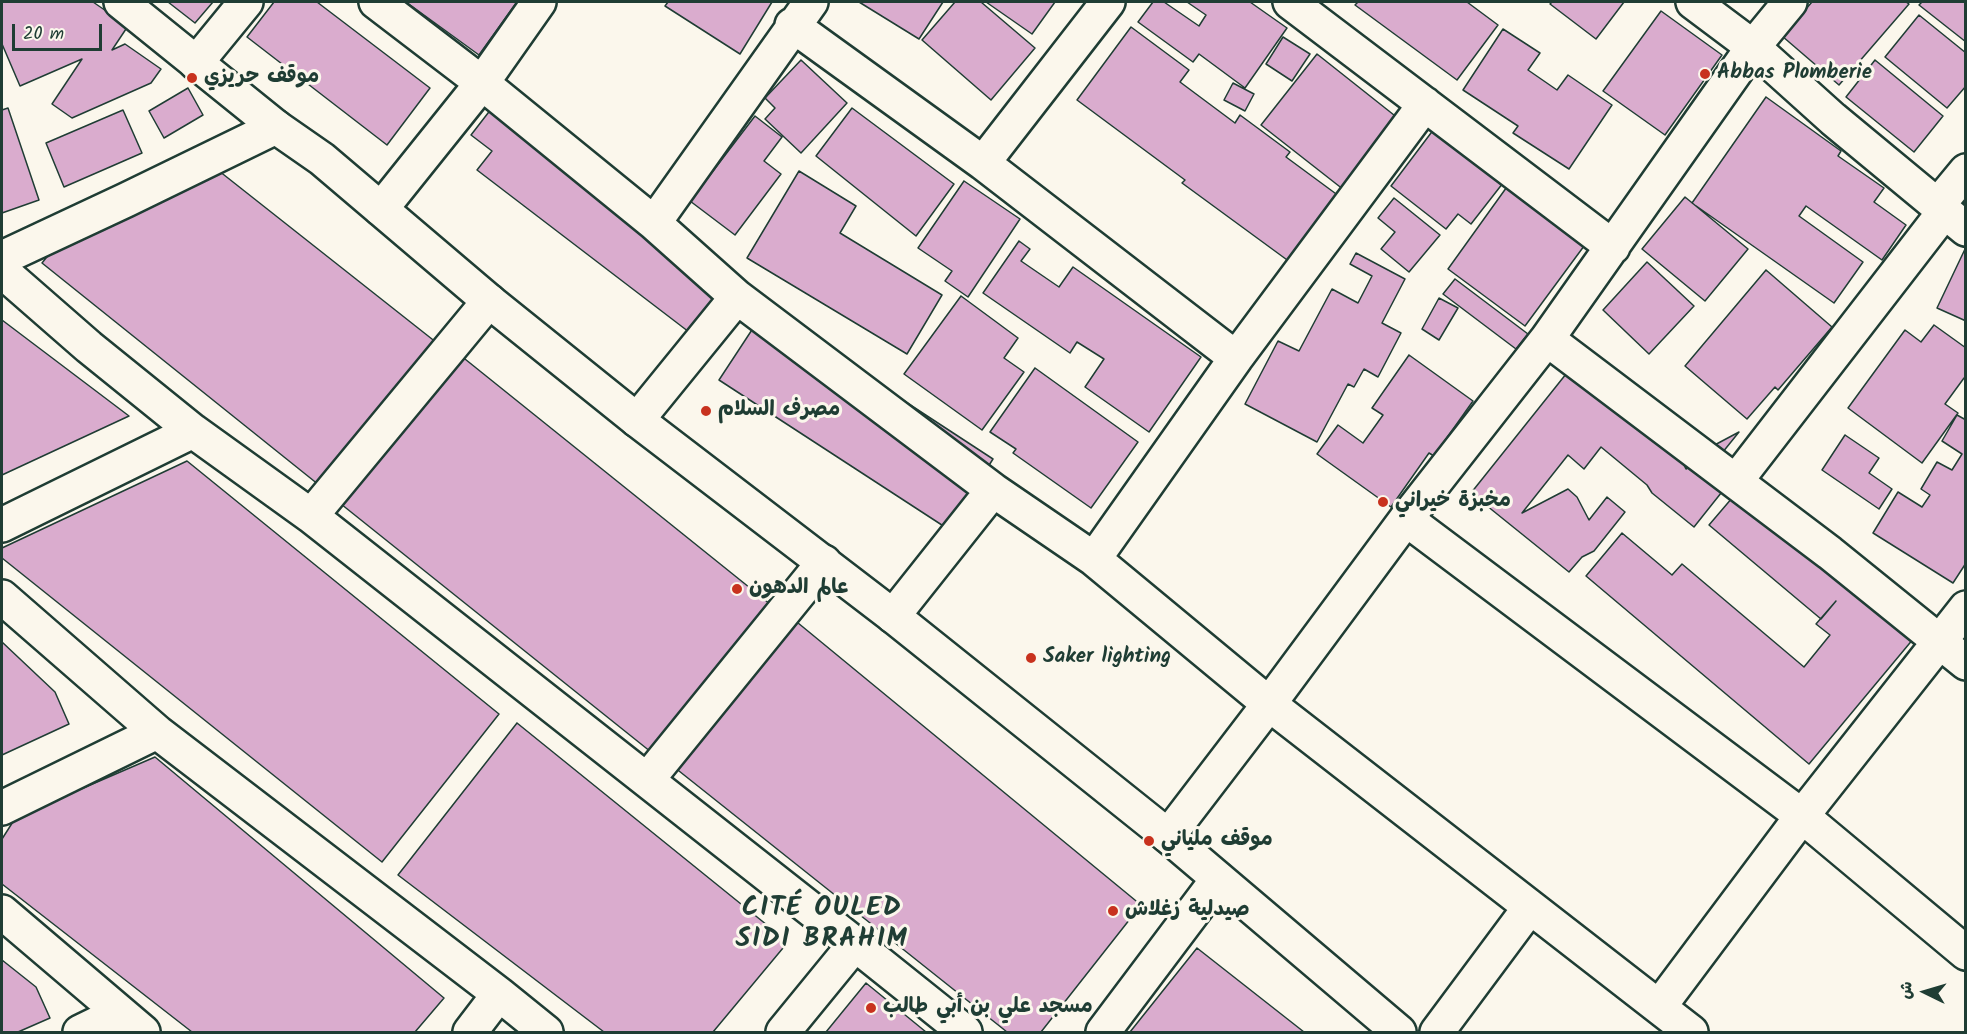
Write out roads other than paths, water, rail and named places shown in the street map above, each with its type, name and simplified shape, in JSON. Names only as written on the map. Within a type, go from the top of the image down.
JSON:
[{"type":"street","points":[[121,2],[276,126],[322,159],[489,301],[637,420],[893,616],[1168,836],[1399,1032]]},
{"type":"street","points":[[196,63],[246,2]]},
{"type":"street","points":[[376,2],[482,83],[654,223],[737,297],[993,490],[1094,559],[1269,704],[1691,1032]]},
{"type":"street","points":[[381,209],[482,83],[539,2]]},
{"type":"street","points":[[983,163],[1108,2]]},
{"type":"street","points":[[1290,2],[1613,247]]},
{"type":"street","points":[[1693,2],[1753,47],[1833,119],[1949,216]]},
{"type":"street","points":[[1168,836],[1406,519],[1547,339],[1753,47],[1790,2]]},
{"type":"street","points":[[654,223],[802,14],[983,163],[1236,358]]},
{"type":"street","points":[[1094,559],[1236,358],[1425,104]]},
{"type":"street","points":[[2,258],[276,126]]},
{"type":"street","points":[[1736,481],[1949,216],[1965,171]]},
{"type":"street","points":[[2,271],[193,431],[311,516],[965,1032]]},
{"type":"street","points":[[637,420],[737,297]]},
{"type":"street","points":[[311,516],[489,301]]},
{"type":"street","points":[[1547,339],[1830,553],[1965,663]]},
{"type":"street","points":[[2,525],[193,431]]},
{"type":"street","points":[[893,616],[993,490]]},
{"type":"street","points":[[1406,519],[1802,816],[1965,953]]},
{"type":"street","points":[[647,780],[824,562]]},
{"type":"street","points":[[2,597],[157,732],[546,1032]]},
{"type":"street","points":[[1659,1007],[1802,816],[1965,608]]},
{"type":"street","points":[[2,808],[157,732]]},
{"type":"street","points":[[1103,1032],[1218,879]]},
{"type":"street","points":[[1437,1032],[1530,907]]},
{"type":"street","points":[[2,912],[131,1023]]},
{"type":"street","points":[[783,1032],[855,944]]},
{"type":"street","points":[[470,1032],[499,994]]},
{"type":"street","points":[[80,1032],[131,1023]]},
{"type":"place","name":"Abbas Plomberie","points":[[1705,74]]},
{"type":"place","name":"موقف حريزي","points":[[192,78]]},
{"type":"place","name":"مصرف السلام","points":[[706,411]]},
{"type":"place","name":"مخبزة خيراني","points":[[1383,502]]},
{"type":"place","name":"عالم الدهون","points":[[737,589]]},
{"type":"place","name":"Saker lighting","points":[[1031,658]]},
{"type":"place","name":"موقف ملياني","points":[[1149,841]]},
{"type":"place","name":"صيدلية زغلاش","points":[[1113,911]]},
{"type":"place","name":"مسجد علي بن أبي طالب","points":[[871,1008]]},
{"type":"district","name":"CITÉ OULED SIDI BRAHIM","points":[[822,926]]}]
